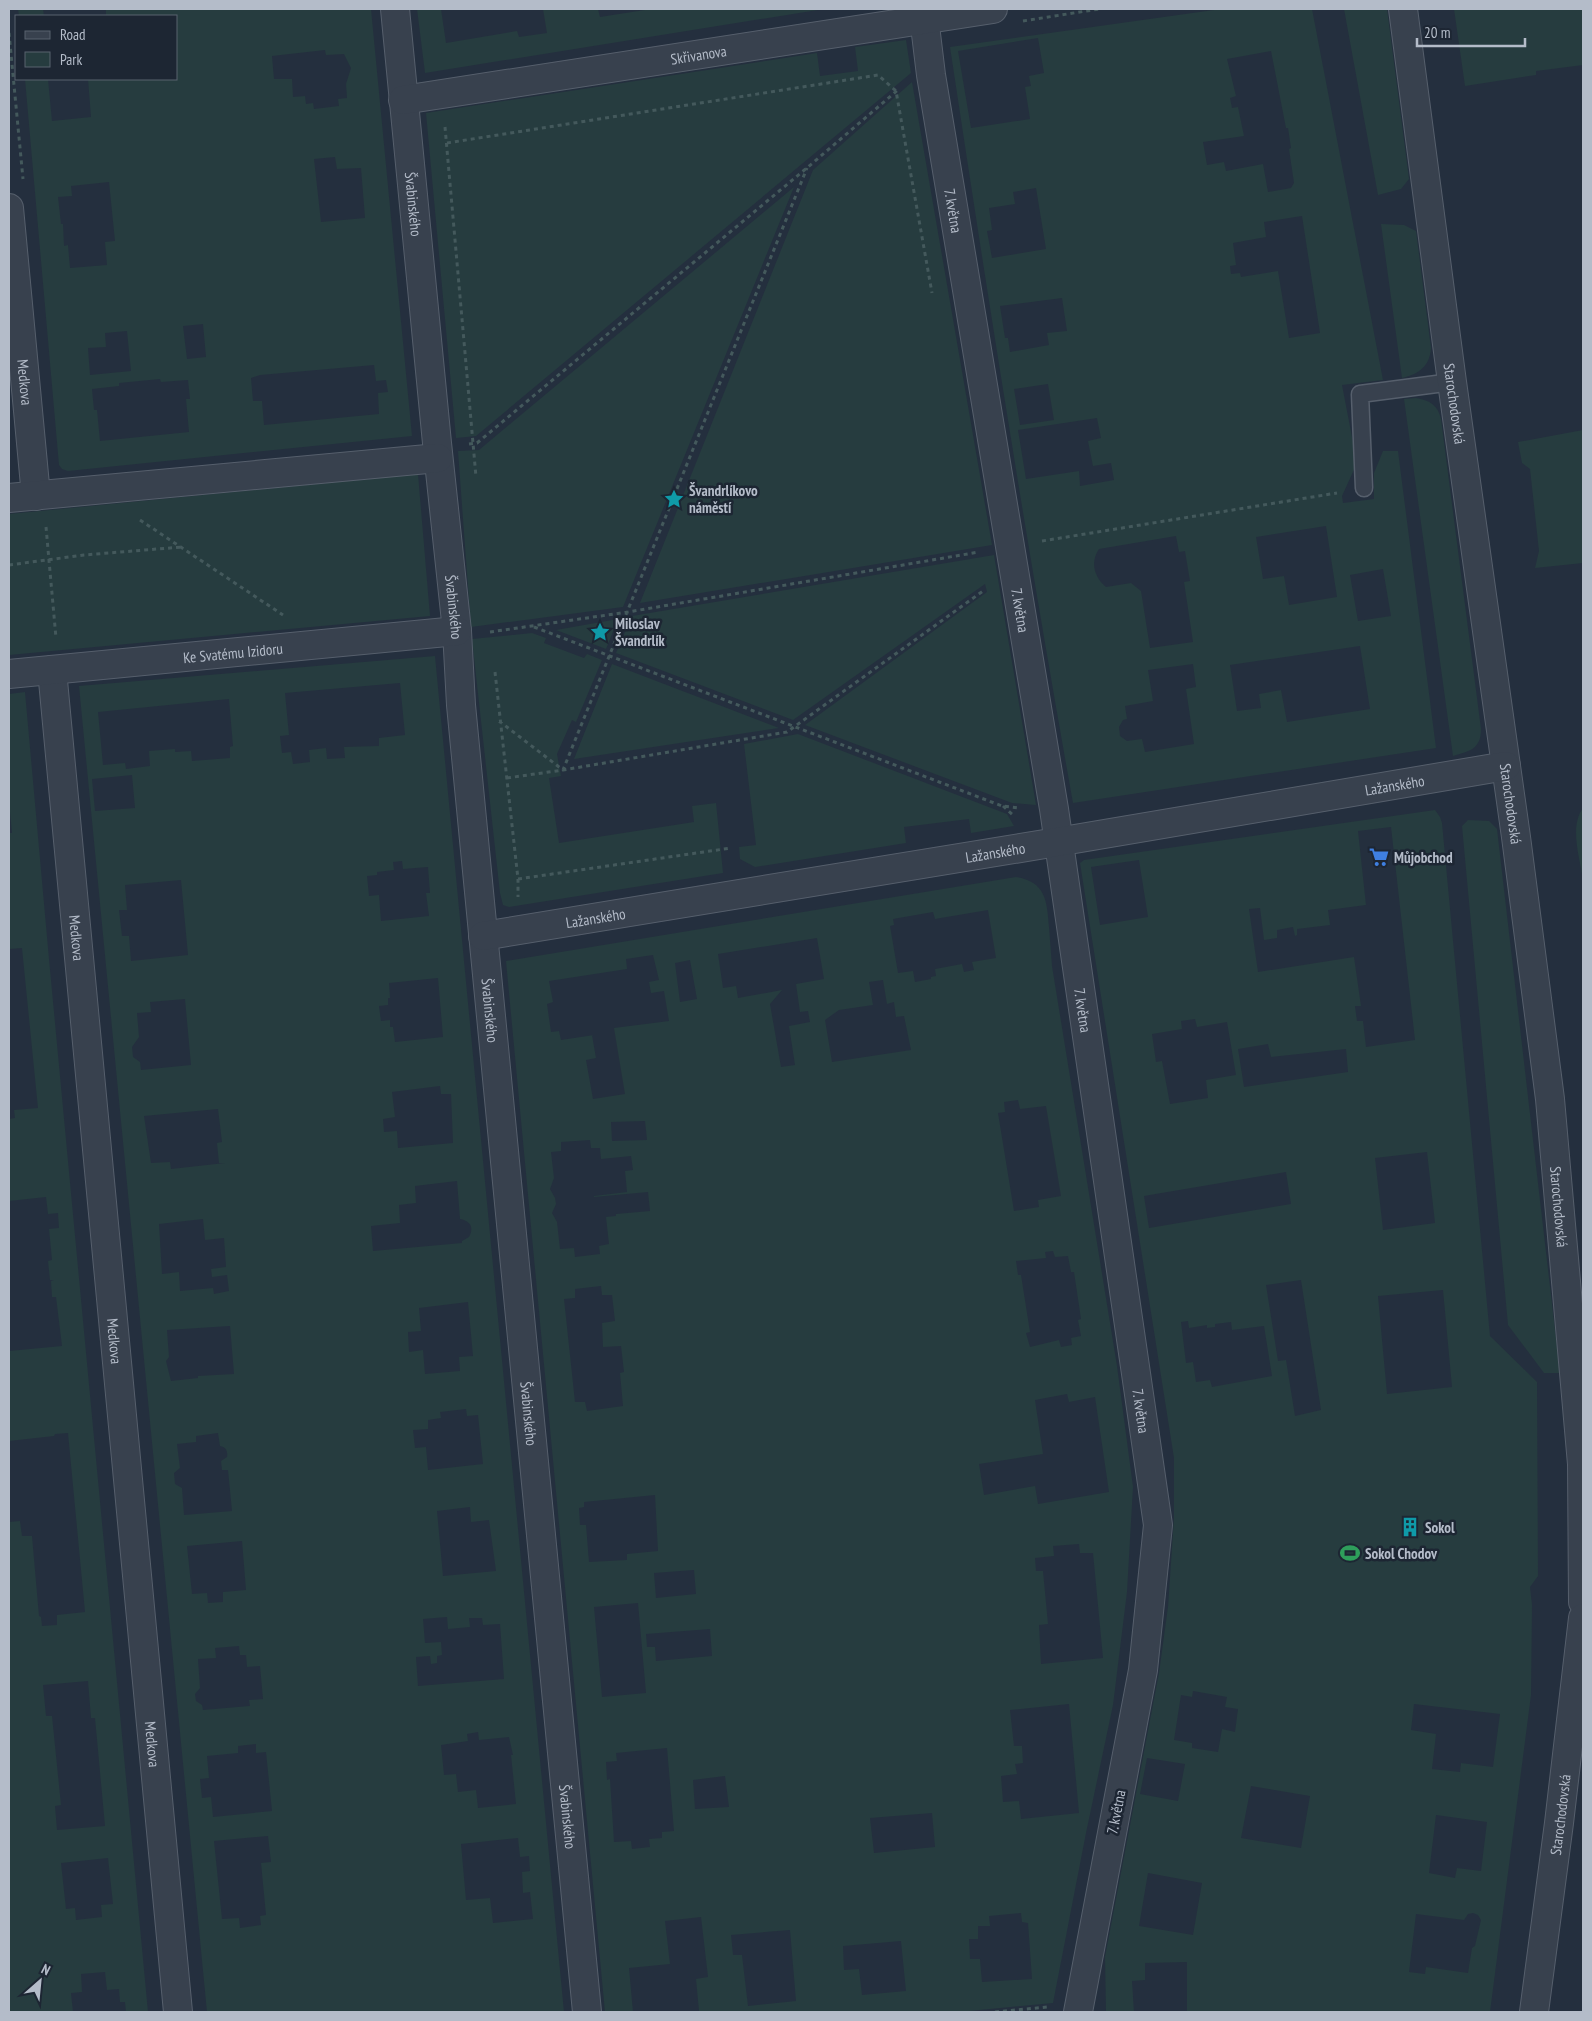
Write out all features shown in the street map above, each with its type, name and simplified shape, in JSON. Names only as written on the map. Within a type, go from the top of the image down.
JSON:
[{"type":"street","name":"Švabinského","points":[[396,9],[437,451],[457,631],[461,705],[587,2012]]},
{"type":"street","name":"Starochodovská","points":[[1403,9],[1550,1098],[1582,1464],[1583,1602]]},
{"type":"street","name":"Skřivanova","points":[[404,100],[924,14],[1003,15]]},
{"type":"street","name":"7. května","points":[[924,14],[931,75],[1054,810],[1057,842],[1158,1525],[1143,1670],[1078,2012]]},
{"type":"street","name":"Medkova","points":[[9,208],[36,496]]},
{"type":"street","points":[[9,498],[437,451]]},
{"type":"street","name":"Ke Svatému Izidoru","points":[[9,674],[457,631]]},
{"type":"street","name":"Medkova","points":[[52,670],[178,2012]]},
{"type":"street","name":"Lažanského","points":[[483,936],[1506,766]]},
{"type":"street","name":"Starochodovská","points":[[1534,2012],[1583,1618]]},
{"type":"lane","points":[[1364,488],[1360,394],[1452,382]]},
{"type":"path","points":[[1003,15],[1099,9]]},
{"type":"path","points":[[9,32],[23,181]]},
{"type":"path","points":[[447,143],[878,75],[896,91]]},
{"type":"path","points":[[437,451],[477,443],[913,77],[931,75]]},
{"type":"path","points":[[442,95],[477,483]]},
{"type":"path","points":[[563,770],[808,167]]},
{"type":"path","points":[[457,631],[471,634],[534,627],[1364,488]]},
{"type":"path","points":[[95,490],[328,644]]},
{"type":"path","points":[[36,496],[45,518],[57,646],[52,670]]},
{"type":"path","points":[[9,565],[84,555],[182,547]]},
{"type":"path","points":[[507,778],[787,732],[982,591]]},
{"type":"path","points":[[490,622],[492,642]]},
{"type":"path","points":[[534,627],[1002,806],[1054,810]]},
{"type":"path","points":[[494,671],[518,879],[518,898]]},
{"type":"path","points":[[461,705],[478,704],[563,770]]},
{"type":"path","points":[[518,879],[730,848]]},
{"type":"path","points":[[995,2012],[1049,2007]]},
{"type":"green space","points":[[18,9],[43,9],[44,15],[19,15]]},
{"type":"green space","points":[[106,9],[371,9],[412,436],[68,471],[62,469],[59,465],[25,80],[48,80],[52,121],[91,117],[88,80],[178,80],[178,15],[106,15]],"holes":[[[325,50],[326,55],[344,54],[351,68],[346,84],[347,98],[338,99],[339,106],[314,109],[313,103],[306,104],[305,96],[293,97],[292,79],[274,79],[272,56]],[[335,157],[337,169],[361,168],[365,218],[321,222],[314,159]],[[109,182],[115,241],[105,242],[107,265],[70,268],[68,245],[64,246],[63,224],[61,224],[58,197],[72,196],[71,186]],[[203,324],[206,357],[187,359],[183,326]],[[127,331],[131,371],[90,375],[88,348],[106,347],[105,333]],[[374,365],[376,381],[386,380],[388,392],[378,393],[379,414],[264,425],[262,401],[253,401],[251,378],[260,375]],[[160,379],[161,382],[188,380],[190,399],[186,399],[189,432],[100,441],[97,410],[94,410],[92,389],[119,386],[119,383]]]},
{"type":"green space","points":[[417,9],[441,9],[446,43],[517,31],[519,37],[547,33],[543,9],[598,9],[600,17],[651,9],[824,9],[425,73]]},
{"type":"green space","points":[[1221,9],[1312,9],[1383,380],[1342,385],[1357,463],[1342,496],[1343,503],[1374,499],[1374,473],[1383,451],[1398,451],[1436,748],[1073,803],[1009,426],[950,47]],"holes":[[[1038,38],[1044,73],[1029,76],[1031,86],[1025,87],[1030,119],[971,128],[958,51]],[[1271,51],[1291,148],[1289,149],[1294,183],[1291,188],[1268,192],[1263,164],[1226,171],[1224,162],[1207,165],[1203,142],[1244,136],[1238,107],[1232,108],[1230,98],[1236,96],[1227,59]],[[1036,188],[1046,249],[992,258],[987,231],[992,230],[989,208],[1015,204],[1013,192]],[[1302,216],[1320,333],[1289,338],[1278,271],[1241,277],[1240,273],[1231,274],[1230,266],[1236,265],[1233,243],[1266,237],[1264,222]],[[1062,298],[1067,331],[1047,333],[1049,345],[1010,352],[1008,338],[1005,338],[1000,306]],[[1048,384],[1054,420],[1020,425],[1014,389]],[[1097,418],[1101,438],[1088,441],[1093,466],[1111,463],[1114,480],[1080,486],[1079,471],[1026,479],[1018,430]],[[1326,526],[1337,597],[1289,605],[1284,576],[1263,579],[1256,537]],[[1176,536],[1179,552],[1185,551],[1190,581],[1184,582],[1193,642],[1150,648],[1141,591],[1131,583],[1106,587],[1096,574],[1095,559],[1099,549]],[[1383,569],[1391,616],[1358,621],[1350,575]],[[1360,646],[1370,709],[1287,722],[1281,690],[1259,694],[1261,708],[1237,711],[1230,665]],[[1193,664],[1196,687],[1186,689],[1194,744],[1145,752],[1142,739],[1127,741],[1120,736],[1119,727],[1123,720],[1127,719],[1125,706],[1153,701],[1148,670]]]},
{"type":"green space","points":[[1344,9],[1387,9],[1409,179],[1401,189],[1378,195]]},
{"type":"green space","points":[[1454,9],[1583,9],[1583,65],[1536,71],[1536,75],[1465,86]]},
{"type":"green space","points":[[906,40],[911,73],[476,436],[456,438],[426,113],[817,53],[820,76],[858,71],[855,47]]},
{"type":"green space","points":[[912,82],[992,545],[640,603],[813,170]]},
{"type":"green space","points":[[794,187],[623,607],[471,627],[458,451],[479,450]]},
{"type":"green space","points":[[1381,224],[1404,225],[1416,231],[1431,348],[1426,364],[1414,374],[1402,378]]},
{"type":"green space","points":[[1416,398],[1432,404],[1438,410],[1441,419],[1481,729],[1477,745],[1469,751],[1453,756],[1404,399]]},
{"type":"green space","points":[[1583,430],[1583,563],[1535,568],[1539,551],[1530,469],[1522,463],[1518,442]]},
{"type":"green space","points":[[418,474],[430,616],[9,655],[9,514]]},
{"type":"green space","points":[[994,555],[1036,805],[1012,803],[805,725],[987,592],[985,584],[793,720],[616,653],[632,616]]},
{"type":"green space","points":[[618,619],[606,649],[556,630]]},
{"type":"green space","points":[[532,633],[546,638],[544,643],[584,658],[587,654],[602,660],[576,722],[572,720],[557,754],[561,776],[549,778],[559,843],[694,822],[692,806],[716,803],[723,873],[509,907],[503,905],[500,893],[472,639]]},
{"type":"green space","points":[[435,656],[564,2012],[207,2012],[79,686]],"holes":[[[400,683],[405,735],[379,738],[379,746],[344,747],[345,758],[327,759],[326,748],[309,750],[310,762],[293,764],[291,752],[282,753],[280,736],[289,735],[285,693]],[[229,699],[233,746],[230,747],[230,758],[192,761],[191,751],[175,752],[175,749],[149,751],[150,766],[126,769],[125,763],[103,765],[98,712]],[[132,775],[135,808],[95,811],[92,779]],[[402,861],[403,869],[428,867],[430,893],[426,893],[429,916],[381,921],[379,895],[369,896],[367,876],[377,875],[377,872],[394,870],[393,862]],[[181,880],[188,955],[131,961],[129,936],[122,936],[119,910],[127,910],[125,885]],[[438,978],[443,1037],[395,1042],[393,1027],[390,1027],[390,1020],[381,1021],[379,1006],[388,1005],[388,998],[390,998],[389,983]],[[185,999],[191,1065],[141,1070],[140,1062],[133,1057],[132,1047],[139,1037],[137,1013],[151,1012],[150,1002]],[[440,1086],[441,1094],[451,1094],[453,1143],[398,1148],[397,1131],[384,1132],[383,1119],[395,1117],[392,1092]],[[218,1109],[222,1142],[217,1143],[219,1163],[225,1163],[171,1169],[170,1162],[151,1163],[144,1116]],[[457,1181],[460,1219],[469,1223],[471,1231],[469,1237],[462,1241],[462,1243],[373,1251],[371,1226],[400,1223],[399,1205],[416,1203],[415,1186]],[[203,1219],[205,1240],[224,1238],[226,1267],[211,1269],[212,1277],[227,1275],[229,1291],[214,1294],[213,1288],[180,1291],[179,1272],[162,1274],[159,1224]],[[468,1302],[473,1356],[459,1357],[460,1371],[425,1374],[423,1350],[409,1352],[408,1332],[421,1331],[419,1308]],[[230,1326],[234,1374],[198,1376],[198,1378],[171,1381],[166,1361],[169,1357],[167,1330]],[[466,1409],[467,1416],[478,1415],[483,1464],[428,1470],[426,1447],[415,1448],[413,1430],[428,1429],[428,1420],[441,1418],[440,1412]],[[218,1433],[220,1446],[225,1448],[227,1453],[227,1457],[221,1461],[222,1470],[228,1470],[232,1511],[184,1515],[182,1488],[175,1484],[174,1473],[180,1468],[177,1444],[196,1442],[196,1436]],[[470,1507],[471,1522],[489,1520],[496,1571],[443,1576],[437,1511]],[[242,1541],[246,1590],[223,1592],[223,1602],[208,1603],[207,1593],[192,1594],[187,1546]],[[447,1617],[448,1629],[470,1627],[469,1618],[482,1618],[483,1625],[500,1624],[504,1679],[418,1686],[416,1657],[430,1656],[431,1664],[437,1663],[437,1656],[442,1655],[441,1642],[425,1643],[423,1619]],[[239,1646],[240,1655],[246,1655],[247,1667],[260,1666],[263,1699],[249,1700],[250,1706],[203,1710],[202,1705],[196,1701],[195,1694],[200,1688],[198,1659],[216,1658],[215,1648]],[[478,1732],[479,1740],[509,1737],[513,1755],[511,1755],[516,1804],[478,1808],[476,1790],[458,1792],[456,1774],[444,1775],[441,1745],[468,1741],[467,1734]],[[256,1744],[256,1753],[266,1752],[272,1811],[213,1817],[211,1797],[202,1798],[200,1779],[209,1778],[207,1756],[238,1753],[238,1746]],[[268,1836],[271,1862],[261,1863],[266,1915],[260,1916],[261,1925],[240,1928],[239,1918],[222,1919],[214,1841]],[[518,1838],[520,1857],[529,1856],[530,1871],[522,1872],[523,1893],[530,1892],[533,1919],[493,1923],[490,1898],[466,1900],[461,1844]]]},
{"type":"green space","points":[[612,664],[779,728],[574,759]]},
{"type":"green space","points":[[25,692],[148,2012],[126,2012],[125,2002],[120,2002],[119,1989],[107,1990],[105,1972],[81,1974],[82,1992],[71,1993],[73,2012],[9,2012],[9,1522],[20,1521],[22,1536],[32,1536],[39,1616],[41,1617],[42,1626],[57,1625],[57,1615],[85,1612],[68,1433],[9,1441],[9,1351],[62,1346],[56,1297],[52,1297],[51,1281],[54,1280],[50,1280],[48,1261],[52,1260],[49,1229],[59,1228],[58,1213],[48,1214],[46,1197],[9,1201],[9,1119],[15,1118],[14,1110],[38,1108],[22,948],[9,949],[9,833],[12,833],[9,802],[9,694]],"holes":[[[88,1681],[91,1718],[95,1718],[105,1826],[57,1830],[55,1806],[61,1805],[52,1716],[46,1716],[43,1685]],[[108,1858],[113,1904],[101,1905],[102,1917],[76,1920],[75,1908],[66,1909],[61,1863]]]},
{"type":"green space","points":[[798,734],[1007,814],[1014,826],[971,833],[969,819],[904,827],[906,843],[755,867],[740,859],[739,847],[756,845],[744,744]]},
{"type":"green space","points":[[1583,808],[1583,880],[1576,833],[1579,816]]},
{"type":"green space","points":[[1435,810],[1440,817],[1490,1336],[1537,1382],[1538,1576],[1530,1587],[1532,1605],[1531,1695],[1490,2012],[1187,2012],[1187,1962],[1145,1963],[1145,1980],[1132,1981],[1134,2012],[1106,2012],[1105,1957],[1159,1673],[1168,1607],[1174,1518],[1174,1458],[1080,863],[1084,860]],"holes":[[[1391,827],[1415,1040],[1366,1047],[1363,1021],[1357,1021],[1355,1006],[1361,1006],[1354,957],[1258,972],[1249,909],[1260,908],[1264,940],[1277,938],[1277,930],[1293,927],[1295,936],[1297,935],[1297,929],[1330,925],[1328,910],[1366,905],[1358,831]],[[1139,860],[1148,917],[1100,925],[1091,867]],[[1195,1019],[1197,1027],[1227,1022],[1236,1075],[1206,1080],[1208,1098],[1170,1104],[1162,1061],[1156,1062],[1152,1034],[1182,1029],[1181,1021]],[[1268,1044],[1271,1057],[1346,1049],[1348,1072],[1244,1087],[1238,1049]],[[1427,1152],[1435,1223],[1383,1230],[1375,1158]],[[1286,1172],[1291,1204],[1149,1228],[1144,1196]],[[1301,1280],[1321,1410],[1295,1416],[1286,1360],[1278,1361],[1266,1285]],[[1443,1290],[1452,1387],[1387,1394],[1378,1296]],[[1188,1321],[1189,1328],[1207,1325],[1207,1328],[1215,1327],[1215,1324],[1231,1322],[1232,1330],[1264,1326],[1272,1376],[1212,1387],[1210,1380],[1196,1382],[1193,1362],[1186,1363],[1181,1322]],[[1193,1691],[1227,1697],[1225,1707],[1238,1709],[1235,1732],[1222,1729],[1218,1752],[1192,1748],[1192,1743],[1174,1740],[1181,1695],[1192,1697]],[[1414,1704],[1500,1714],[1493,1767],[1461,1763],[1460,1772],[1432,1769],[1436,1734],[1411,1730]],[[1147,1758],[1185,1764],[1178,1801],[1140,1794]],[[1251,1786],[1310,1796],[1301,1848],[1241,1838]],[[1436,1815],[1487,1822],[1481,1871],[1457,1868],[1455,1878],[1429,1873]],[[1148,1873],[1202,1883],[1193,1935],[1139,1926]],[[1416,1914],[1464,1920],[1468,1914],[1478,1915],[1481,1920],[1475,1946],[1472,1948],[1468,1973],[1426,1967],[1425,1974],[1409,1972]]]},
{"type":"green space","points":[[1468,820],[1489,821],[1497,829],[1560,1373],[1544,1373],[1508,1325],[1462,826]]},
{"type":"green space","points":[[1016,877],[1034,883],[1043,894],[1047,909],[1052,966],[1117,1366],[1133,1487],[1127,1592],[1113,1705],[1053,2003],[959,2012],[688,2012],[699,2011],[696,1979],[708,1977],[701,1917],[665,1921],[670,1964],[629,1968],[633,2012],[605,2012],[506,961]],"holes":[[[988,910],[996,958],[972,962],[974,970],[964,972],[962,964],[935,969],[936,976],[931,977],[931,979],[915,982],[913,971],[898,973],[890,926],[894,925],[893,919],[933,912],[935,919]],[[817,938],[824,979],[796,984],[800,1012],[808,1011],[810,1022],[789,1026],[795,1065],[781,1067],[770,1004],[782,990],[738,998],[736,986],[723,988],[718,954]],[[653,955],[659,980],[649,982],[651,993],[664,991],[669,1021],[614,1028],[625,1094],[593,1099],[586,1060],[596,1058],[592,1035],[561,1040],[559,1031],[551,1032],[547,1004],[553,1002],[549,981],[627,969],[626,959]],[[690,960],[697,999],[680,1002],[675,963]],[[883,980],[887,1004],[894,1002],[896,1017],[904,1016],[911,1050],[832,1062],[825,1020],[839,1010],[873,1005],[869,982]],[[1018,1100],[1020,1109],[1046,1106],[1061,1196],[1038,1200],[1039,1207],[1014,1211],[998,1113],[1005,1112],[1004,1102]],[[645,1121],[647,1140],[612,1141],[611,1122]],[[590,1140],[591,1148],[600,1148],[601,1159],[631,1156],[633,1170],[625,1171],[627,1192],[594,1197],[648,1192],[650,1211],[616,1214],[616,1216],[606,1217],[609,1244],[599,1246],[600,1254],[575,1257],[574,1248],[560,1249],[557,1222],[552,1213],[556,1204],[550,1189],[554,1178],[551,1152],[561,1151],[561,1142]],[[1053,1251],[1055,1257],[1068,1256],[1071,1272],[1074,1272],[1081,1319],[1078,1320],[1081,1336],[1071,1338],[1072,1345],[1061,1347],[1059,1340],[1030,1347],[1026,1333],[1030,1332],[1021,1275],[1018,1275],[1016,1261],[1046,1258],[1045,1252]],[[601,1286],[602,1295],[612,1295],[615,1321],[602,1323],[603,1347],[621,1346],[624,1372],[620,1373],[623,1406],[587,1411],[585,1402],[575,1402],[564,1299],[575,1298],[575,1289]],[[1067,1394],[1069,1402],[1095,1397],[1109,1492],[1038,1504],[1035,1486],[984,1495],[979,1464],[1043,1454],[1035,1400]],[[655,1495],[658,1551],[627,1554],[627,1560],[589,1562],[586,1525],[580,1525],[579,1508],[584,1507],[584,1502]],[[1079,1544],[1080,1553],[1093,1553],[1103,1658],[1041,1664],[1039,1625],[1048,1624],[1043,1571],[1036,1571],[1035,1558],[1054,1556],[1053,1546]],[[694,1570],[696,1594],[656,1598],[654,1573]],[[638,1603],[646,1693],[602,1697],[594,1607]],[[710,1629],[712,1656],[656,1661],[655,1647],[647,1647],[646,1634]],[[1069,1704],[1079,1813],[1021,1819],[1019,1801],[1003,1802],[1001,1776],[1017,1774],[1015,1764],[1023,1763],[1022,1746],[1014,1746],[1010,1710]],[[667,1748],[674,1831],[662,1832],[662,1838],[649,1839],[650,1847],[632,1849],[631,1841],[614,1842],[610,1779],[607,1780],[606,1762],[617,1761],[616,1753]],[[725,1776],[729,1807],[695,1809],[693,1780]],[[932,1813],[935,1847],[874,1853],[870,1818]],[[1021,1913],[1022,1922],[1028,1923],[1032,1979],[982,1982],[980,1959],[970,1959],[969,1939],[978,1939],[978,1926],[990,1926],[989,1916]],[[790,1930],[796,2001],[748,2006],[742,1955],[733,1955],[731,1935]],[[901,1941],[906,1991],[862,1995],[859,1969],[844,1970],[843,1946]]]},
{"type":"place","name":"Švandrlíkovo náměstí","points":[[674,499]]},
{"type":"place","name":"Miloslav Švandrlík","points":[[600,632]]},
{"type":"place","name":"Můjobchod","points":[[1379,857]]},
{"type":"place","name":"Sokol","points":[[1410,1527]]},
{"type":"place","name":"Sokol Chodov","points":[[1350,1553]]}]
